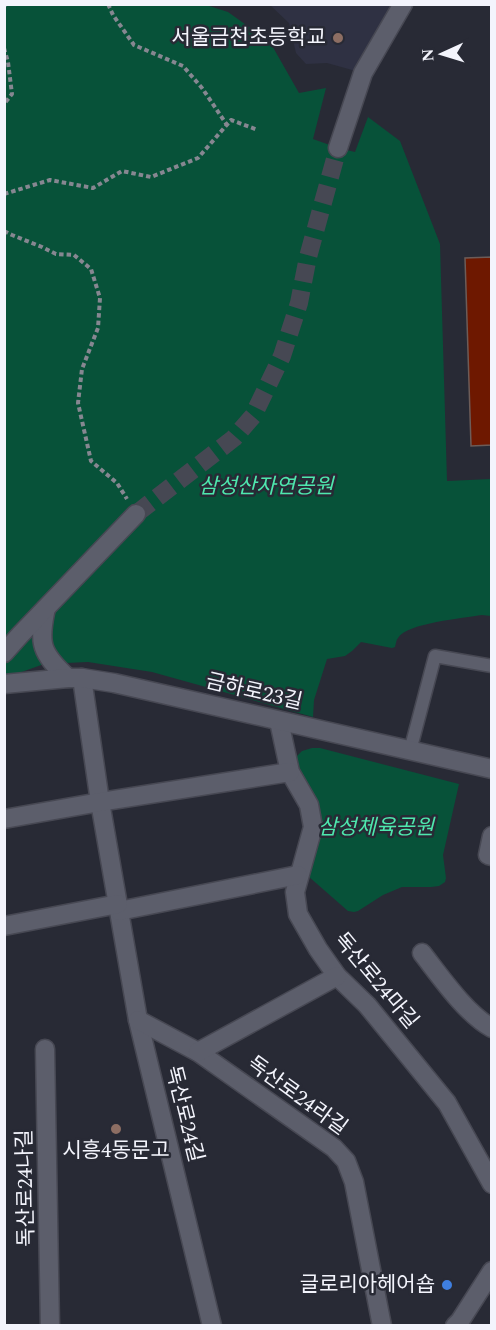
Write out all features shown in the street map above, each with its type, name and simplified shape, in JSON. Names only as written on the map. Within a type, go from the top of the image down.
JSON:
[{"type":"street","points":[[338,148],[363,73],[402,4]]},
{"type":"street","points":[[4,653],[136,514]]},
{"type":"street","points":[[46,608],[42,627],[44,648],[50,660],[75,678]]},
{"type":"street","name":"금하로23길","points":[[4,684],[75,678],[114,683],[492,769]]},
{"type":"street","name":"독산로24길","points":[[75,678],[100,802],[138,1020],[212,1326]]},
{"type":"street","name":"독산로24마길","points":[[279,721],[290,772],[309,805],[313,827],[295,892],[298,914],[337,976],[367,1005],[447,1103],[492,1184]]},
{"type":"street","points":[[4,819],[290,772]]},
{"type":"street","points":[[492,836],[488,855],[492,856]]},
{"type":"street","points":[[4,926],[298,875]]},
{"type":"street","points":[[422,953],[460,1000],[484,1024],[492,1028]]},
{"type":"street","points":[[198,1052],[337,976]]},
{"type":"street","name":"독산로24라길","points":[[138,1020],[198,1052],[334,1148],[346,1161],[354,1182],[382,1326]]},
{"type":"street","name":"독산로24나길","points":[[45,1049],[50,1326]]},
{"type":"street","points":[[455,1326],[490,1277]]},
{"type":"lane","points":[[410,751],[435,656],[492,666]]},
{"type":"path","points":[[108,4],[112,15],[134,45],[183,66],[202,88],[227,125]]},
{"type":"path","points":[[4,48],[12,94],[4,104]]},
{"type":"path","points":[[4,194],[50,180],[93,188],[122,171],[151,177],[198,158],[231,120],[258,130]]},
{"type":"path","points":[[4,231],[56,254],[74,255],[91,269],[100,298],[98,328],[82,369],[78,403],[91,461],[117,483],[136,514]]},
{"type":"shaded area","name":"서울금천초등학교","points":[[270,5],[403,5],[363,73],[327,63],[306,64],[296,53],[289,23]]},
{"type":"green space","name":"삼성산자연공원","points":[[203,4],[228,12],[270,42],[299,93],[326,88],[313,139],[355,152],[368,117],[400,141],[440,244],[447,481],[491,479],[491,616],[482,615],[412,628],[397,639],[395,647],[361,642],[345,656],[327,659],[314,700],[313,717],[152,672],[88,662],[44,664],[16,674],[5,674],[4,5]]},
{"type":"green space","name":"삼성체육공원","points":[[320,748],[459,784],[443,855],[445,882],[431,887],[402,887],[354,912],[348,911],[300,869],[309,843],[294,759],[302,751]]},
{"type":"building","points":[[492,257],[492,445],[471,446],[465,258]]},
{"type":"tunnel","points":[[136,514],[234,438],[253,416],[282,356],[299,303],[308,257],[338,148]]},
{"type":"place","name":"서울금천초등학교","points":[[338,38]]},
{"type":"place","name":"시흥4동문고","points":[[116,1129]]},
{"type":"place","name":"글로리아헤어숍","points":[[447,1285]]}]
